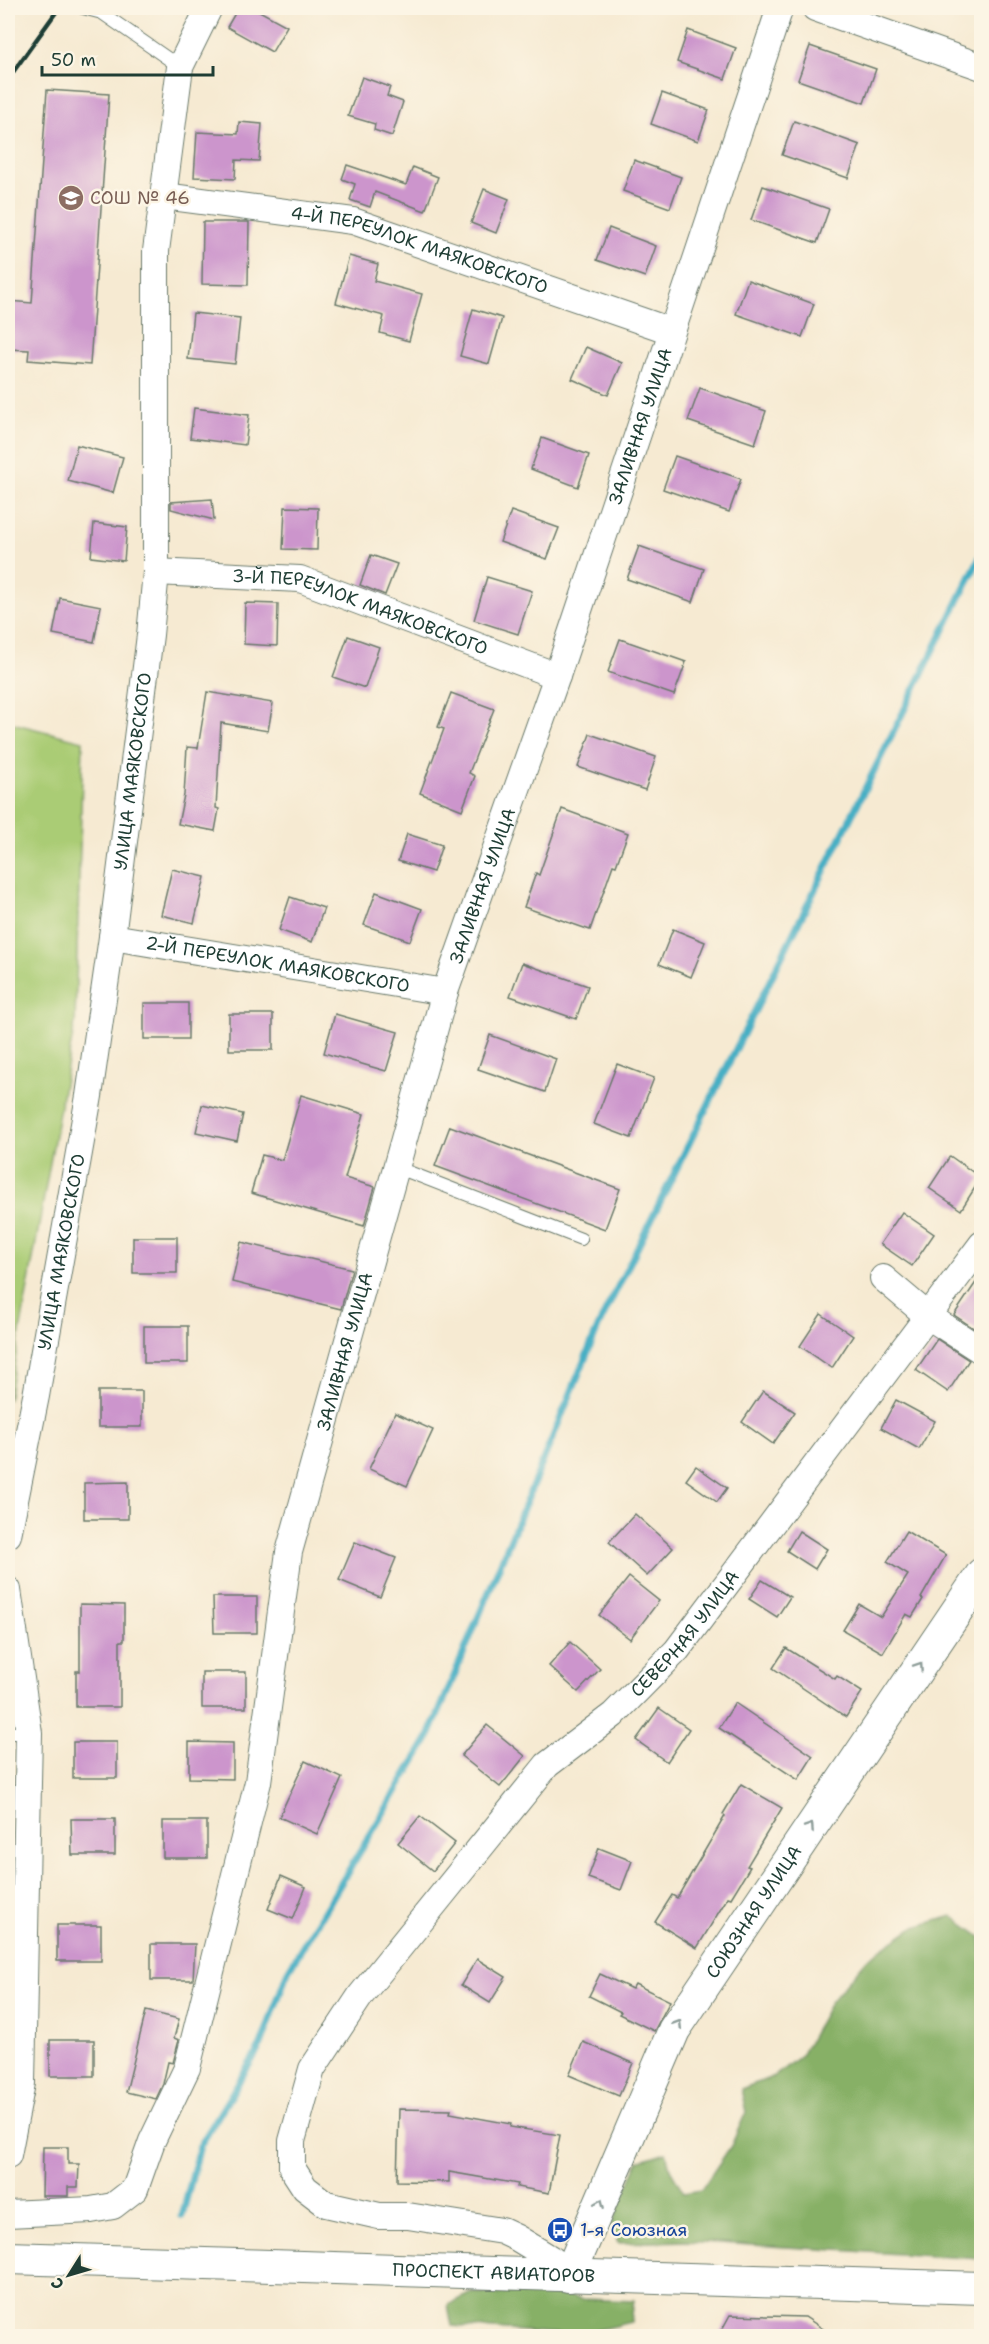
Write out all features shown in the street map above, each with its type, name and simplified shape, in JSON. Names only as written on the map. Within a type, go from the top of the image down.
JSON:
[{"type":"street","name":"УЛИЦА МАЯКОВСКОГО","points":[[8,1534],[36,1396],[87,1108],[112,937],[156,572],[156,251],[180,68],[208,8]]},
{"type":"street","name":"ЗАЛИВНАЯ УЛИЦА","points":[[8,2214],[91,2210],[113,2206],[135,2189],[152,2141],[187,2068],[258,1782],[289,1552],[445,992],[557,676],[780,8]]},
{"type":"street","points":[[815,8],[981,67]]},
{"type":"street","name":"4-Й ПЕРЕУЛОК МАЯКОВСКОГО","points":[[164,196],[352,221],[671,331]]},
{"type":"street","name":"3-Й ПЕРЕУЛОК МАЯКОВСКОГО","points":[[156,572],[300,579],[557,676]]},
{"type":"street","name":"2-Й ПЕРЕУЛОК МАЯКОВСКОГО","points":[[112,937],[445,992]]},
{"type":"street","name":"СЕВЕРНАЯ УЛИЦА","points":[[569,2276],[553,2260],[502,2231],[408,2216],[379,2216],[326,2204],[305,2188],[292,2168],[292,2141],[312,2069],[361,1995],[547,1765],[613,1715],[677,1650],[981,1244]]},
{"type":"street","points":[[883,1278],[928,1316],[981,1351]]},
{"type":"street","name":"СОЮЗНАЯ УЛИЦА","points":[[569,2276],[674,2030],[981,1574]]},
{"type":"street","points":[[8,1590],[18,1733],[22,2083],[8,2155]]},
{"type":"street","name":"ПРОСПЕКТ АВИАТОРОВ","points":[[8,2258],[294,2265],[981,2288]]},
{"type":"lane","points":[[84,8],[102,14],[180,68]]},
{"type":"lane","points":[[396,1167],[581,1239]]},
{"type":"green space","points":[[8,722],[83,741],[75,1022],[8,1400]]},
{"type":"green space","points":[[952,1916],[981,1937],[982,2035],[979,2057],[982,2061],[981,2259],[686,2241],[618,2243],[611,2226],[638,2161],[666,2152],[670,2169],[684,2193],[701,2190],[731,2146],[746,2112],[741,2089],[775,2076],[802,2054],[831,2001],[867,1959],[912,1928]]},
{"type":"green space","points":[[541,2292],[584,2299],[634,2301],[631,2322],[577,2335],[452,2326],[448,2305],[472,2293]]},
{"type":"building","points":[[238,8],[254,8],[287,26],[272,52],[227,27]]},
{"type":"building","points":[[688,30],[736,48],[725,79],[677,62]]},
{"type":"building","points":[[810,46],[876,69],[864,103],[798,80]]},
{"type":"building","points":[[362,77],[390,87],[387,96],[403,102],[392,136],[374,130],[375,124],[348,116]]},
{"type":"building","name":"СОШ № 46","points":[[47,90],[109,94],[90,365],[28,360],[29,350],[8,349],[8,301],[32,303]]},
{"type":"building","points":[[662,93],[709,110],[698,141],[651,124]]},
{"type":"building","points":[[794,121],[860,145],[848,178],[782,155]]},
{"type":"building","points":[[239,122],[262,124],[259,161],[236,160],[235,179],[194,177],[197,132],[238,134]]},
{"type":"building","points":[[634,160],[681,177],[670,208],[623,191]]},
{"type":"building","points":[[347,165],[406,185],[413,167],[438,177],[425,211],[375,192],[370,207],[350,200],[355,184],[342,179]]},
{"type":"building","points":[[763,186],[829,209],[817,243],[751,220]]},
{"type":"building","points":[[484,189],[509,199],[496,233],[471,223]]},
{"type":"building","points":[[203,222],[249,222],[248,285],[202,284]]},
{"type":"building","points":[[609,228],[656,246],[645,277],[597,260]]},
{"type":"building","points":[[349,256],[378,264],[374,281],[422,294],[409,341],[380,333],[384,316],[336,303]]},
{"type":"building","points":[[748,280],[814,304],[802,337],[736,314]]},
{"type":"building","points":[[473,309],[502,318],[489,364],[460,356]]},
{"type":"building","points":[[193,313],[240,318],[235,364],[188,359]]},
{"type":"building","points":[[586,347],[622,363],[608,395],[572,379]]},
{"type":"building","points":[[700,388],[766,411],[755,444],[688,421]]},
{"type":"building","points":[[194,408],[249,415],[245,445],[190,438]]},
{"type":"building","points":[[542,438],[589,455],[578,487],[531,469]]},
{"type":"building","points":[[77,445],[123,457],[113,493],[68,481]]},
{"type":"building","points":[[675,456],[741,479],[729,512],[663,489]]},
{"type":"building","points":[[212,499],[214,520],[171,509],[171,502]]},
{"type":"building","points":[[285,507],[318,508],[317,550],[283,549]]},
{"type":"building","points":[[511,511],[559,528],[547,559],[500,542]]},
{"type":"building","points":[[94,523],[127,527],[124,561],[91,557]]},
{"type":"building","points":[[639,546],[704,569],[693,602],[627,579]]},
{"type":"building","points":[[371,555],[397,564],[385,595],[360,585]]},
{"type":"building","points":[[487,577],[532,591],[518,634],[474,620]]},
{"type":"building","points":[[60,598],[101,606],[94,642],[53,634]]},
{"type":"building","points":[[245,603],[278,604],[277,646],[244,644]]},
{"type":"building","points":[[348,636],[379,647],[365,688],[333,677]]},
{"type":"building","points":[[620,639],[686,662],[674,695],[608,672]]},
{"type":"building","points":[[207,692],[273,703],[268,731],[221,723],[216,808],[219,809],[215,831],[178,824],[184,795],[187,747],[198,748]]},
{"type":"building","points":[[451,693],[494,709],[469,773],[475,776],[462,810],[420,793],[444,729],[438,727]]},
{"type":"building","points":[[590,734],[656,757],[645,790],[578,767]]},
{"type":"building","points":[[562,809],[628,833],[616,866],[613,865],[590,930],[524,907],[536,873],[539,875]]},
{"type":"building","points":[[407,834],[442,845],[433,872],[398,861]]},
{"type":"building","points":[[172,869],[205,877],[194,923],[161,915]]},
{"type":"building","points":[[376,892],[422,909],[410,941],[364,925]]},
{"type":"building","points":[[290,897],[324,908],[312,942],[279,930]]},
{"type":"building","points":[[673,929],[705,942],[691,977],[659,964]]},
{"type":"building","points":[[522,963],[588,986],[576,1019],[510,996]]},
{"type":"building","points":[[144,1003],[188,1003],[188,1039],[144,1039]]},
{"type":"building","points":[[229,1014],[273,1014],[273,1050],[229,1050]]},
{"type":"building","points":[[335,1014],[398,1032],[386,1071],[324,1053]]},
{"type":"building","points":[[490,1035],[556,1059],[545,1092],[478,1069]]},
{"type":"building","points":[[617,1064],[654,1078],[631,1138],[594,1124]]},
{"type":"building","points":[[301,1095],[364,1114],[345,1178],[375,1187],[364,1226],[251,1193],[262,1155],[282,1160]]},
{"type":"building","points":[[202,1105],[243,1114],[237,1141],[196,1132]]},
{"type":"building","points":[[450,1126],[620,1189],[605,1229],[435,1166]]},
{"type":"building","points":[[950,1156],[981,1178],[961,1210],[929,1188]]},
{"type":"building","points":[[902,1212],[934,1234],[912,1266],[880,1244]]},
{"type":"building","points":[[133,1237],[177,1237],[177,1273],[133,1273]]},
{"type":"building","points":[[241,1242],[352,1269],[341,1309],[232,1282]]},
{"type":"building","points":[[981,1275],[981,1333],[954,1315]]},
{"type":"building","points":[[821,1314],[853,1336],[832,1368],[800,1346]]},
{"type":"building","points":[[144,1326],[188,1326],[188,1363],[144,1363]]},
{"type":"building","points":[[937,1339],[969,1360],[948,1392],[916,1370]]},
{"type":"building","points":[[98,1391],[142,1391],[142,1427],[98,1427]]},
{"type":"building","points":[[763,1391],[795,1412],[773,1444],[742,1422]]},
{"type":"building","points":[[896,1400],[935,1421],[919,1449],[881,1428]]},
{"type":"building","points":[[395,1413],[433,1430],[407,1486],[369,1469]]},
{"type":"building","points":[[696,1466],[727,1488],[717,1502],[686,1480]]},
{"type":"building","points":[[128,1482],[128,1519],[84,1519],[84,1483]]},
{"type":"building","points":[[635,1514],[673,1548],[647,1576],[609,1542]]},
{"type":"building","points":[[799,1531],[827,1549],[815,1569],[787,1551]]},
{"type":"building","points":[[906,1531],[946,1555],[912,1617],[906,1614],[883,1653],[843,1630],[859,1604],[881,1617],[908,1575],[887,1562]]},
{"type":"building","points":[[355,1542],[396,1558],[380,1597],[339,1580]]},
{"type":"building","points":[[629,1577],[659,1601],[630,1639],[599,1615]]},
{"type":"building","points":[[762,1580],[790,1597],[777,1617],[749,1599]]},
{"type":"building","points":[[213,1597],[257,1597],[257,1633],[214,1633]]},
{"type":"building","points":[[80,1604],[124,1605],[124,1641],[120,1641],[120,1707],[76,1707],[76,1671],[80,1671]]},
{"type":"building","points":[[570,1642],[600,1669],[578,1692],[549,1666]]},
{"type":"building","points":[[786,1648],[835,1679],[837,1676],[862,1692],[846,1717],[773,1668]]},
{"type":"building","points":[[202,1672],[246,1672],[246,1708],[202,1708]]},
{"type":"building","points":[[735,1703],[813,1756],[798,1780],[719,1728]]},
{"type":"building","points":[[659,1708],[689,1729],[667,1762],[636,1740]]},
{"type":"building","points":[[487,1725],[525,1756],[500,1787],[461,1756]]},
{"type":"building","points":[[73,1742],[117,1742],[117,1778],[73,1778]]},
{"type":"building","points":[[189,1742],[233,1743],[233,1779],[189,1778]]},
{"type":"building","points":[[305,1761],[342,1778],[317,1834],[279,1817]]},
{"type":"building","points":[[741,1784],[782,1808],[747,1866],[750,1867],[731,1898],[728,1897],[697,1948],[655,1922],[672,1895],[677,1898]]},
{"type":"building","points":[[420,1816],[455,1843],[433,1871],[398,1843]]},
{"type":"building","points":[[71,1819],[115,1819],[115,1855],[72,1855]]},
{"type":"building","points":[[163,1821],[207,1821],[207,1858],[163,1858]]},
{"type":"building","points":[[599,1848],[632,1861],[621,1890],[588,1878]]},
{"type":"building","points":[[281,1876],[306,1887],[293,1919],[268,1909]]},
{"type":"building","points":[[57,1925],[101,1925],[101,1961],[57,1961]]},
{"type":"building","points":[[151,1944],[195,1944],[193,1980],[151,1980]]},
{"type":"building","points":[[477,1959],[506,1977],[490,2003],[461,1985]]},
{"type":"building","points":[[600,1974],[632,1989],[635,1984],[670,2001],[654,2031],[589,1996]]},
{"type":"building","points":[[146,2011],[179,2019],[174,2038],[179,2040],[173,2063],[168,2062],[163,2084],[156,2099],[126,2092]]},
{"type":"building","points":[[50,2040],[94,2040],[94,2076],[50,2076]]},
{"type":"building","points":[[583,2042],[633,2063],[619,2096],[569,2075]]},
{"type":"building","points":[[399,2109],[451,2110],[450,2113],[511,2124],[510,2127],[560,2135],[549,2193],[517,2187],[518,2184],[449,2172],[449,2182],[397,2181]]},
{"type":"building","points":[[43,2147],[68,2147],[68,2164],[79,2164],[78,2187],[68,2187],[68,2196],[42,2196]]},
{"type":"building","points":[[730,2315],[805,2317],[835,2337],[718,2337]]},
{"type":"waterway","points":[[182,2216],[200,2146],[261,2045],[288,1971],[428,1739],[599,1325],[982,553]]},
{"type":"railway","points":[[8,79],[59,8]]},
{"type":"place","name":"СОШ № 46","points":[[71,198]]},
{"type":"place","name":"1-я Союзная","points":[[560,2230]]}]
